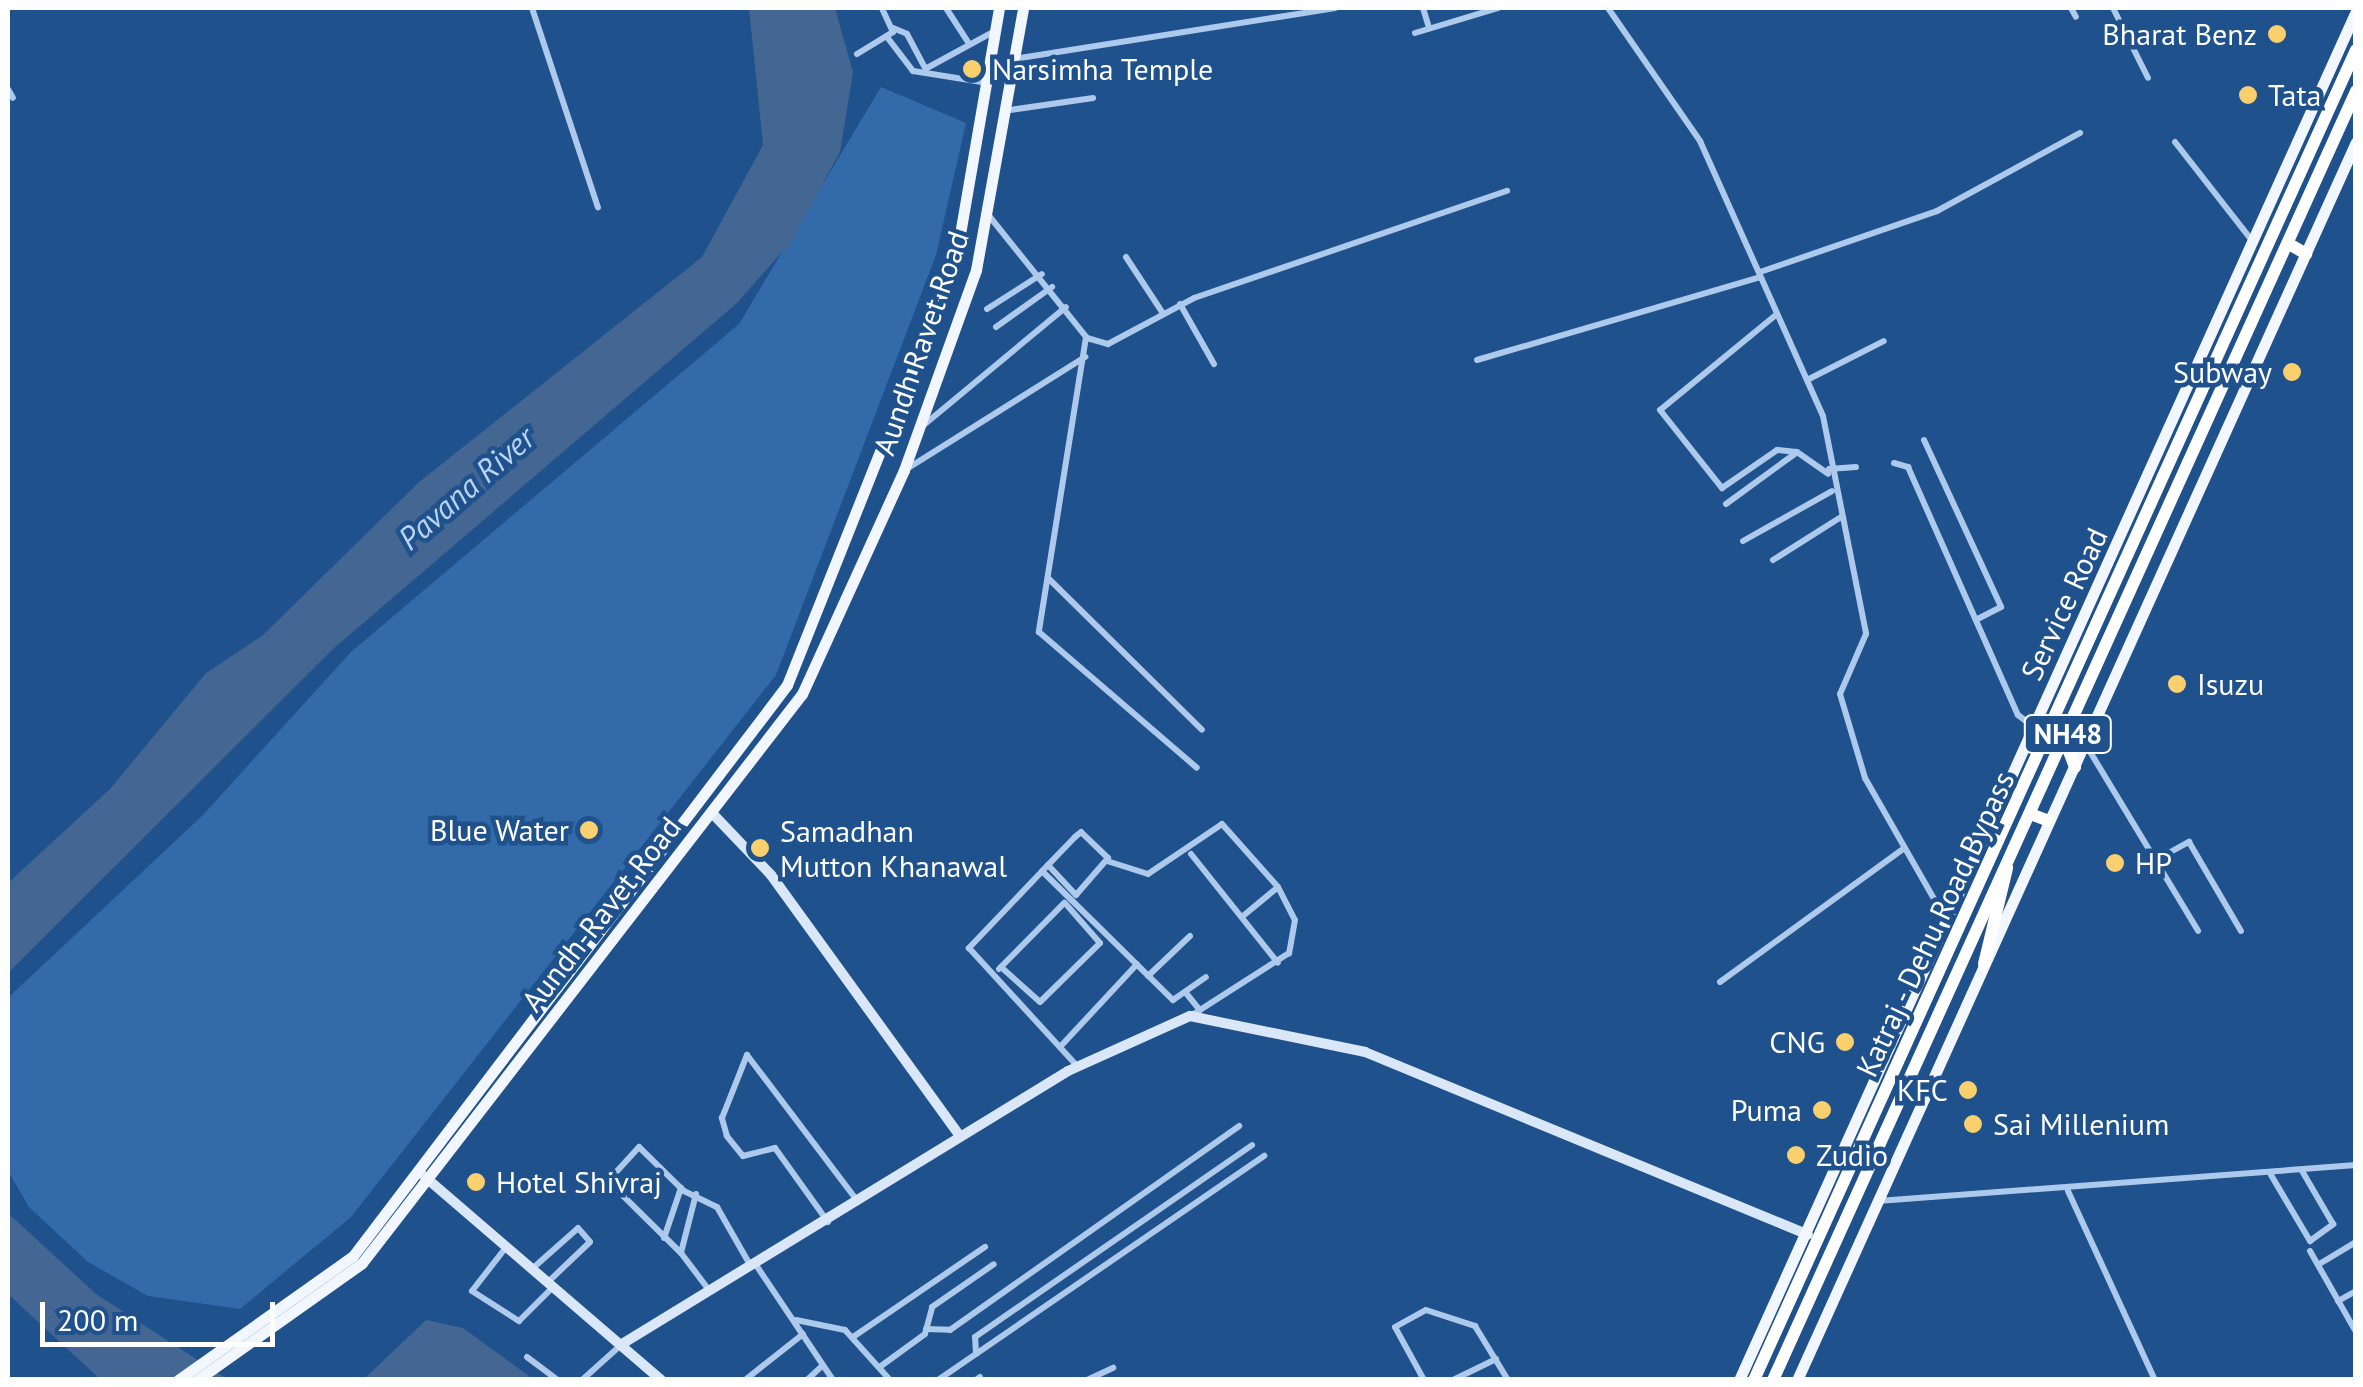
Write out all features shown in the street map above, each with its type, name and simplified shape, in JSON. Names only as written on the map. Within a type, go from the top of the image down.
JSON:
[{"type":"highway","name":"Katraj - Dehu Road Bypass","points":[[1754,1380],[2138,543],[2356,50]]},
{"type":"highway","name":"Katraj - Dehu Road Bypass","points":[[1773,1380],[2356,92]]},
{"type":"highway","points":[[2289,244],[2306,254]]},
{"type":"highway","points":[[2128,526],[2138,543]]},
{"type":"highway","points":[[2065,741],[2074,767]]},
{"type":"highway","points":[[2030,814],[2049,821]]},
{"type":"highway","points":[[1984,964],[2007,866]]},
{"type":"main road","name":"Aundh Ravet Road","points":[[795,670],[956,264],[990,83],[999,8]]},
{"type":"main road","name":"Aundh Ravet Road","points":[[810,678],[904,470],[990,217],[1020,58],[1023,8]]},
{"type":"main road","name":"Service Road","points":[[1739,1380],[2128,526],[2356,11]]},
{"type":"main road","points":[[1797,1380],[2356,142]]},
{"type":"main road","name":"Aundh-Ravet Road","points":[[368,1246],[416,1168],[795,670]]},
{"type":"main road","name":"Aundh-Ravet Road","points":[[368,1246],[428,1179],[712,813],[810,678]]},
{"type":"main road","points":[[178,1380],[368,1246]]},
{"type":"main road","points":[[197,1380],[368,1246]]},
{"type":"street","points":[[532,8],[598,208]]},
{"type":"street","points":[[882,8],[893,28],[907,34],[926,69]]},
{"type":"street","points":[[946,8],[968,42]]},
{"type":"street","points":[[1020,58],[1335,8]]},
{"type":"street","points":[[1423,8],[1430,28]]},
{"type":"street","points":[[1415,32],[1498,8]]},
{"type":"street","points":[[1608,8],[1700,140],[1807,380],[1866,634],[1840,694],[1865,778],[1902,850],[1946,919]]},
{"type":"street","points":[[2070,8],[2076,17]]},
{"type":"street","points":[[2113,8],[2148,78]]},
{"type":"street","points":[[857,54],[887,37],[893,28]]},
{"type":"street","points":[[926,69],[968,42],[996,30]]},
{"type":"street","points":[[887,37],[908,69],[926,69],[990,83]]},
{"type":"street","points":[[8,89],[13,98]]},
{"type":"street","points":[[1010,110],[1093,98]]},
{"type":"street","points":[[1476,360],[1760,274],[1937,212],[2080,133]]},
{"type":"street","points":[[2175,142],[2254,243]]},
{"type":"street","points":[[1086,337],[1108,344],[1180,304],[1508,191]]},
{"type":"street","points":[[990,217],[1042,274],[1086,337],[1048,578],[1044,639],[1197,768]]},
{"type":"street","points":[[1126,257],[1162,312]]},
{"type":"street","points":[[987,309],[1042,274]]},
{"type":"street","points":[[996,327],[1052,287]]},
{"type":"street","points":[[1180,304],[1214,364]]},
{"type":"street","points":[[920,429],[1066,307]]},
{"type":"street","points":[[1777,314],[1660,410],[1722,488],[1765,455],[1798,452],[1828,472],[1856,467]]},
{"type":"street","points":[[1807,380],[1884,342]]},
{"type":"street","points":[[904,470],[1086,356]]},
{"type":"street","points":[[1924,440],[2001,607],[1976,620]]},
{"type":"street","points":[[1726,504],[1798,452]]},
{"type":"street","points":[[1894,463],[1908,466],[2018,715],[2034,727]]},
{"type":"street","points":[[1743,540],[1832,491]]},
{"type":"street","points":[[1772,560],[1841,518]]},
{"type":"street","points":[[1048,578],[1202,730]]},
{"type":"street","points":[[2085,744],[2198,930]]},
{"type":"street","points":[[712,813],[771,874],[960,1136]]},
{"type":"street","points":[[582,1380],[622,1344],[706,1286],[860,1204],[960,1136],[1076,1066],[1195,1013],[1278,963],[1296,934],[1278,887],[1222,824],[1148,874],[1107,861],[1081,832],[969,948],[1076,1066]]},
{"type":"street","points":[[2156,860],[2188,842],[2241,931]]},
{"type":"street","points":[[1720,982],[1902,850]]},
{"type":"street","points":[[1191,854],[1278,963]]},
{"type":"street","points":[[1045,868],[1076,894],[1107,861]]},
{"type":"street","points":[[1002,967],[1040,1002],[1100,943],[1045,868]]},
{"type":"street","points":[[1243,916],[1278,887]]},
{"type":"street","points":[[1067,901],[1176,1002],[1206,977]]},
{"type":"street","points":[[993,975],[1067,901]]},
{"type":"street","points":[[1148,976],[1190,936]]},
{"type":"street","points":[[1060,1047],[1137,964]]},
{"type":"street","points":[[1186,993],[1195,1013]]},
{"type":"street","points":[[1195,1013],[1365,1052],[1818,1240]]},
{"type":"street","points":[[828,1223],[775,1148],[744,1156],[727,1136],[722,1118],[748,1054],[860,1204]]},
{"type":"street","points":[[926,1329],[950,1330],[1239,1126]]},
{"type":"street","points":[[976,1354],[976,1338],[1252,1145]]},
{"type":"street","points":[[706,1286],[681,1252],[607,1178],[642,1146],[681,1188],[717,1206],[833,1380]]},
{"type":"street","points":[[938,1380],[1264,1156]]},
{"type":"street","points":[[1877,1201],[2068,1191],[2356,1165]]},
{"type":"street","points":[[416,1168],[662,1380]]},
{"type":"street","points":[[2271,1174],[2310,1241],[2333,1224],[2302,1172]]},
{"type":"street","points":[[664,1238],[681,1188]]},
{"type":"street","points":[[2068,1191],[2155,1380]]},
{"type":"street","points":[[681,1252],[696,1194]]},
{"type":"street","points":[[507,1246],[472,1291],[519,1322],[590,1242],[578,1228],[533,1268]]},
{"type":"street","points":[[2356,1242],[2320,1260],[2356,1332]]},
{"type":"street","points":[[852,1337],[985,1246]]},
{"type":"street","points":[[2310,1251],[2340,1300]]},
{"type":"street","points":[[880,1366],[926,1329],[932,1308],[994,1264]]},
{"type":"street","points":[[2340,1300],[2356,1290]]},
{"type":"street","points":[[1424,1380],[1395,1332],[1417,1311],[1466,1320],[1508,1380]]},
{"type":"street","points":[[796,1320],[852,1337],[890,1380]]},
{"type":"street","points":[[745,1380],[804,1334]]},
{"type":"street","points":[[527,1357],[558,1380]]},
{"type":"street","points":[[1452,1380],[1496,1360]]},
{"type":"street","points":[[808,1380],[822,1366]]},
{"type":"street","points":[[1087,1380],[1113,1368]]},
{"type":"shaded area","points":[[881,87],[966,123],[936,255],[776,675],[351,1217],[240,1309],[148,1296],[88,1262],[29,1207],[8,1171],[10,996],[203,815],[351,652],[739,324]]},
{"type":"water","name":"Pavana River","points":[[749,8],[835,8],[853,72],[840,152],[791,242],[737,303],[333,649],[8,973],[8,883],[110,789],[206,673],[263,635],[418,483],[702,257],[763,145]]},
{"type":"water","points":[[8,1213],[96,1294],[227,1379],[100,1379],[8,1294]]},
{"type":"water","points":[[426,1320],[463,1328],[533,1379],[364,1379]]},
{"type":"place","name":"Bharat Benz","points":[[2277,34]]},
{"type":"place","name":"Narsimha Temple","points":[[972,69]]},
{"type":"place","name":"Tata","points":[[2248,95]]},
{"type":"place","name":"Subway","points":[[2292,372]]},
{"type":"place","name":"Isuzu","points":[[2177,684]]},
{"type":"place","name":"Blue Water","points":[[589,830]]},
{"type":"place","name":"Samadhan Mutton Khanawal","points":[[760,848]]},
{"type":"place","name":"HP","points":[[2115,863]]},
{"type":"place","name":"CNG","points":[[1845,1042]]},
{"type":"place","name":"KFC","points":[[1968,1090]]},
{"type":"place","name":"Puma","points":[[1822,1110]]},
{"type":"place","name":"Sai Millenium","points":[[1973,1124]]},
{"type":"place","name":"Zudio","points":[[1796,1155]]},
{"type":"place","name":"Hotel Shivraj","points":[[476,1182]]}]
